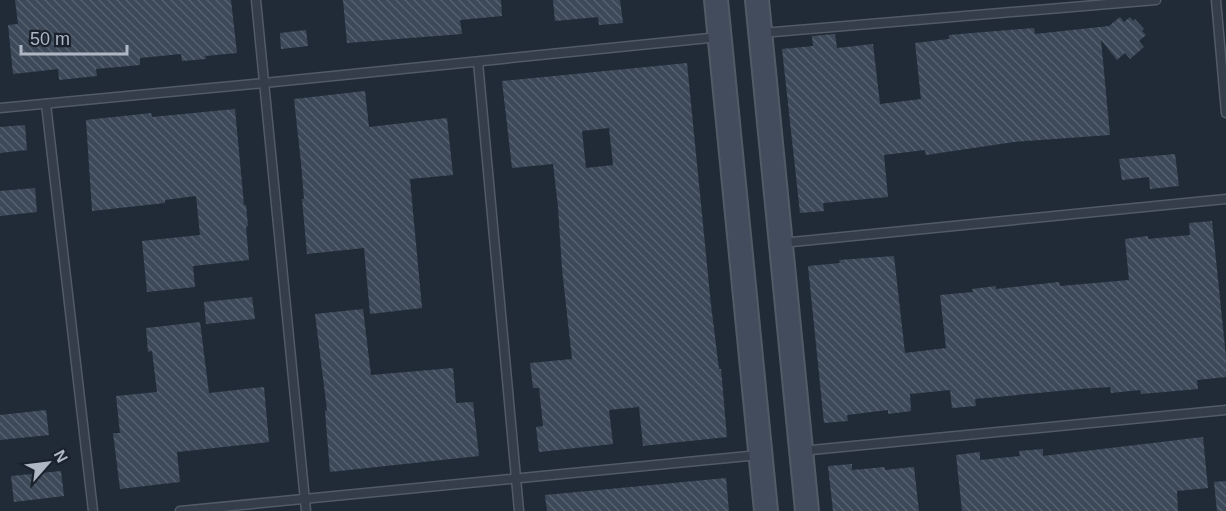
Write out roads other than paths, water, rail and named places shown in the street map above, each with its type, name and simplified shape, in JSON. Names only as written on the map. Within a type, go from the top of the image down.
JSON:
[{"type":"street","points":[[716,0],[766,511]]},
{"type":"street","points":[[757,0],[807,511]]},
{"type":"lane","points":[[256,0],[306,511]]},
{"type":"lane","points":[[760,33],[1156,0]]},
{"type":"lane","points":[[1216,0],[1226,113]]},
{"type":"lane","points":[[0,108],[720,37]]},
{"type":"lane","points":[[477,62],[519,511]]},
{"type":"lane","points":[[46,104],[93,511]]},
{"type":"lane","points":[[780,243],[1226,199]]},
{"type":"lane","points":[[801,451],[1226,410]]},
{"type":"lane","points":[[180,511],[760,455]]}]
